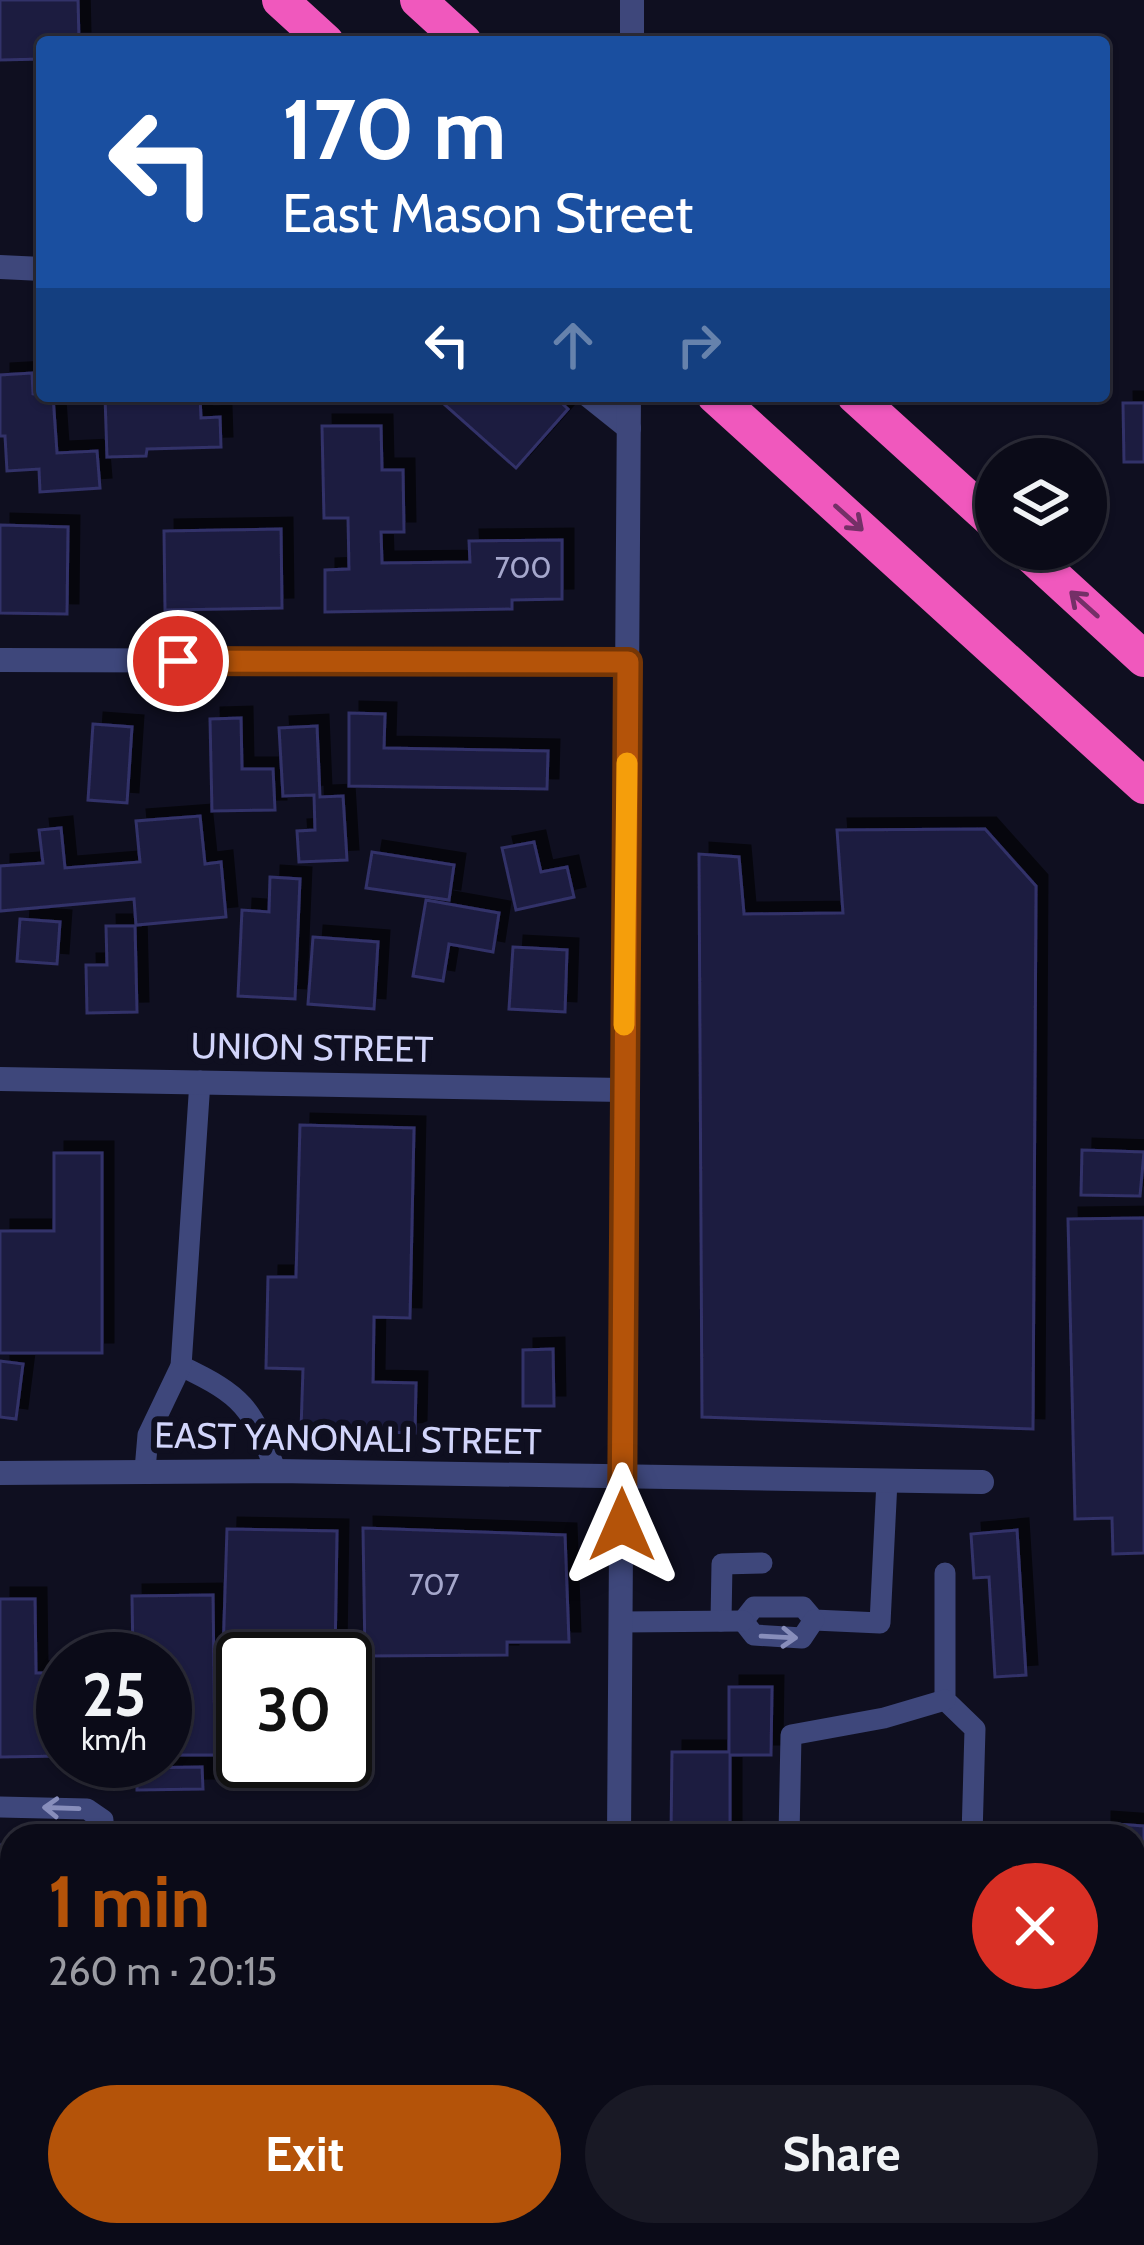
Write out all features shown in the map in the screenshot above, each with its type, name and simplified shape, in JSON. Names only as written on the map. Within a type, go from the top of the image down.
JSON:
[{"type":"highway","points":[[280,0],[319,36]]},
{"type":"highway","points":[[418,0],[457,36]]},
{"type":"highway","points":[[722,402],[1144,786]]},
{"type":"highway","points":[[862,402],[975,505]]},
{"type":"highway","points":[[1047,570],[1144,658]]},
{"type":"street","points":[[632,0],[632,36]]},
{"type":"street","points":[[0,267],[36,268]]},
{"type":"street","points":[[597,402],[629,428]]},
{"type":"street","points":[[619,1824],[629,402]]},
{"type":"street","points":[[0,660],[628,662]]},
{"type":"street","name":"UNION STREET","points":[[0,1079],[623,1090]]},
{"type":"street","name":"EAST YANONALI STREET","points":[[0,1473],[276,1471],[982,1482]]},
{"type":"lane","points":[[145,1470],[148,1436],[181,1366],[200,1081]]},
{"type":"lane","points":[[181,1366],[228,1388],[257,1423],[276,1471]]},
{"type":"lane","points":[[621,1622],[732,1621],[754,1607],[802,1607],[814,1620],[880,1623],[887,1481]]},
{"type":"lane","points":[[732,1621],[722,1564],[762,1563]]},
{"type":"lane","points":[[945,1573],[945,1700],[975,1729],[972,1824]]},
{"type":"lane","points":[[789,1824],[791,1736],[884,1718],[945,1700]]},
{"type":"lane","points":[[0,1807],[87,1809],[103,1824]]},
{"type":"building","points":[[0,0],[78,0],[79,36],[36,36],[36,59],[0,60]]},
{"type":"building","points":[[32,373],[36,402],[53,402],[57,453],[97,451],[100,488],[40,492],[39,469],[7,471],[5,436],[0,436],[0,375]]},
{"type":"building","points":[[105,402],[200,402],[201,418],[220,417],[221,447],[147,449],[146,456],[107,457]]},
{"type":"building","points":[[560,402],[568,409],[516,468],[443,403]]},
{"type":"building","points":[[1123,403],[1144,403],[1144,462],[1124,462]]},
{"type":"building","points":[[322,426],[381,426],[382,470],[403,470],[404,532],[381,532],[382,563],[470,562],[469,541],[562,540],[562,599],[512,600],[512,609],[325,612],[325,570],[349,569],[348,518],[324,518]]},
{"type":"building","points":[[0,525],[68,527],[67,614],[0,613]]},
{"type":"building","points":[[281,529],[282,608],[165,610],[164,531]]},
{"type":"building","points":[[349,713],[385,714],[384,748],[548,751],[547,789],[349,786]]},
{"type":"building","points":[[241,718],[242,769],[273,769],[275,810],[212,811],[210,719]]},
{"type":"building","points":[[93,724],[132,727],[127,803],[88,800]]},
{"type":"building","points":[[317,726],[320,797],[343,796],[347,860],[299,862],[297,831],[315,830],[314,795],[283,796],[279,728]]},
{"type":"building","points":[[200,816],[205,864],[221,862],[226,917],[136,925],[134,899],[0,911],[0,866],[43,863],[39,830],[61,828],[65,868],[140,862],[136,821]]},
{"type":"building","points":[[985,829],[1036,886],[1033,1429],[702,1417],[699,854],[739,857],[744,914],[843,913],[837,830]]},
{"type":"building","points":[[534,842],[541,872],[567,867],[574,897],[516,910],[502,848]]},
{"type":"building","points":[[372,852],[454,865],[449,900],[366,888]]},
{"type":"building","points":[[270,877],[300,879],[295,999],[238,996],[242,910],[269,912]]},
{"type":"building","points":[[426,900],[499,913],[493,952],[449,944],[443,981],[413,976]]},
{"type":"building","points":[[20,919],[60,922],[57,964],[17,961]]},
{"type":"building","points":[[106,926],[135,926],[137,1012],[87,1013],[86,965],[107,965]]},
{"type":"building","points":[[313,937],[378,942],[374,1009],[308,1004]]},
{"type":"building","points":[[513,947],[567,950],[565,1012],[509,1009]]},
{"type":"building","points":[[300,1125],[414,1128],[410,1318],[374,1317],[373,1382],[416,1383],[415,1433],[301,1430],[303,1369],[266,1368],[268,1277],[296,1277]]},
{"type":"building","points":[[1082,1150],[1144,1152],[1140,1196],[1081,1195]]},
{"type":"building","points":[[54,1153],[102,1153],[102,1353],[0,1353],[0,1231],[54,1231]]},
{"type":"building","points":[[1144,1218],[1144,1553],[1113,1554],[1112,1518],[1075,1519],[1068,1219]]},
{"type":"building","points":[[553,1349],[554,1406],[523,1406],[523,1350]]},
{"type":"building","points":[[0,1361],[23,1364],[16,1419],[0,1417]]},
{"type":"building","points":[[363,1528],[565,1535],[569,1642],[507,1642],[507,1655],[372,1656],[372,1632],[365,1632]]},
{"type":"building","points":[[227,1529],[337,1531],[335,1632],[224,1632]]},
{"type":"building","points":[[1017,1530],[1026,1675],[995,1677],[989,1577],[974,1578],[971,1534]]},
{"type":"building","points":[[213,1595],[215,1755],[192,1755],[192,1632],[133,1632],[132,1596]]},
{"type":"building","points":[[0,1599],[35,1599],[36,1756],[0,1757]]},
{"type":"building","points":[[729,1687],[772,1687],[771,1755],[730,1755],[730,1824],[671,1824],[672,1752],[729,1752]]},
{"type":"building","points":[[192,1767],[202,1767],[203,1789],[137,1790],[192,1788]]},
{"type":"slow traffic","points":[[624,1025],[627,763]]},
{"type":"route","points":[[178,661],[628,662],[622,1525]]}]
